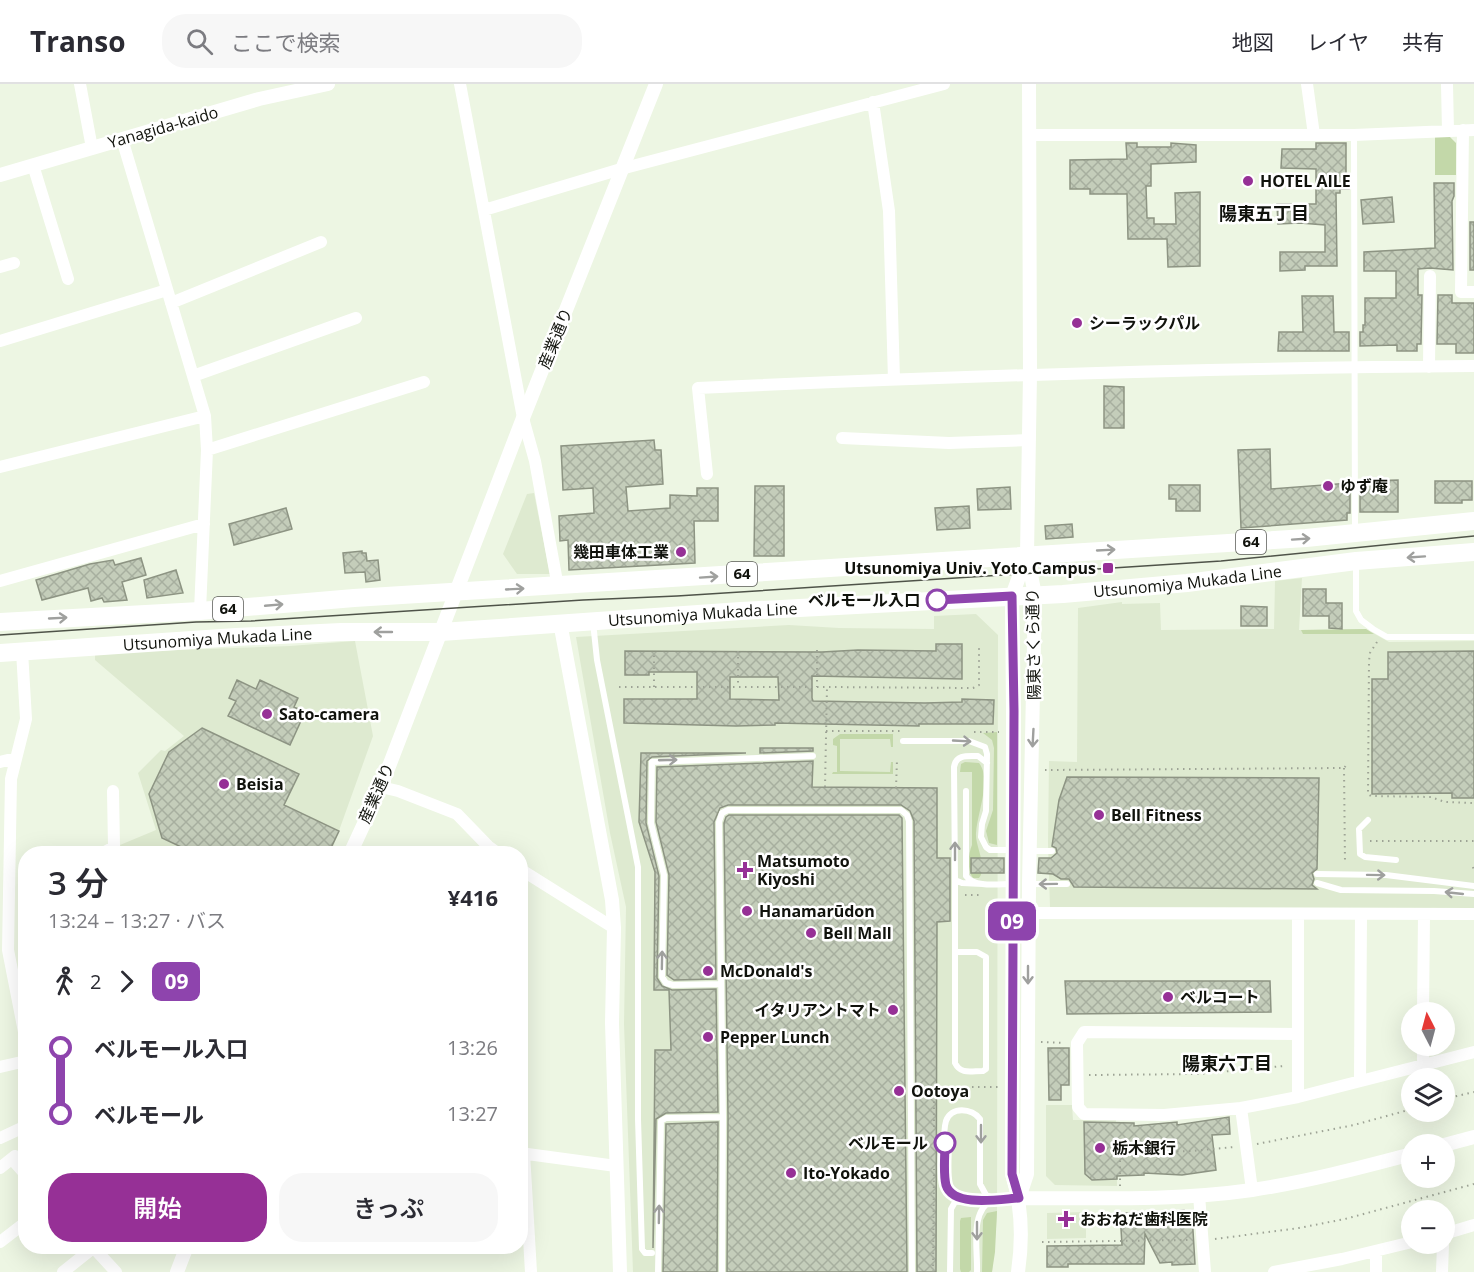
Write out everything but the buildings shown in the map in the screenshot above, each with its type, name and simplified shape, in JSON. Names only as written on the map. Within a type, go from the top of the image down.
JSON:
[{"type":"main road","name":"Utsunomiya Mukada Line","points":[[0,622],[1355,535],[1474,521]]},
{"type":"main road","name":"Utsunomiya Mukada Line","points":[[0,653],[341,632],[441,632],[1035,596],[1187,582],[1356,561],[1474,552]]},
{"type":"street","points":[[80,84],[92,148]]},
{"type":"street","points":[[258,84],[259,99]]},
{"type":"street","name":"Yanagida-kaido","points":[[0,175],[259,99],[328,84]]},
{"type":"street","points":[[460,84],[523,418],[534,461],[558,587]]},
{"type":"street","name":"産業通り","points":[[354,846],[381,787],[523,418],[656,84]]},
{"type":"street","points":[[484,210],[621,169],[944,84]]},
{"type":"street","points":[[1027,555],[1030,375],[1029,84]]},
{"type":"street","points":[[1307,84],[1314,135]]},
{"type":"street","points":[[1447,84],[1448,131]]},
{"type":"street","points":[[873,102],[889,211],[894,379]]},
{"type":"street","points":[[1029,135],[1354,135],[1468,130],[1468,213],[1461,292],[1474,292]]},
{"type":"street","points":[[122,139],[205,416],[207,450],[200,610]]},
{"type":"street","points":[[33,165],[68,279]]},
{"type":"street","points":[[171,303],[321,242]]},
{"type":"street","points":[[0,267],[14,263]]},
{"type":"street","points":[[1429,366],[1430,276]]},
{"type":"street","points":[[0,341],[167,290]]},
{"type":"street","points":[[193,376],[356,318]]},
{"type":"street","points":[[707,474],[698,387],[1030,375],[1474,366]]},
{"type":"street","points":[[207,450],[424,382]]},
{"type":"street","points":[[0,467],[205,416]]},
{"type":"street","points":[[842,438],[950,443],[1029,440]]},
{"type":"street","points":[[0,581],[204,524]]},
{"type":"street","name":"陽東さくら通り","points":[[1019,1198],[1027,1174],[1029,884],[1035,596],[1027,555]]},
{"type":"street","name":"陽東さくら通り","points":[[1018,1272],[1021,1241],[1019,1198],[1012,1174],[1014,711],[1012,596],[1027,555]]},
{"type":"street","points":[[562,624],[612,900],[614,928],[612,1023],[620,1272]]},
{"type":"street","points":[[18,1009],[4,951],[5,867],[11,779],[26,719],[22,651]]},
{"type":"street","points":[[0,762],[16,758]]},
{"type":"street","points":[[381,787],[398,791],[457,814],[489,846]]},
{"type":"street","points":[[113,791],[114,846]]},
{"type":"street","points":[[528,874],[614,928]]},
{"type":"street","points":[[1029,913],[1474,914]]},
{"type":"street","points":[[1298,914],[1298,1097]]},
{"type":"street","points":[[1360,1081],[1361,914]]},
{"type":"street","points":[[1423,1002],[1424,915]]},
{"type":"street","points":[[1298,1034],[1084,1032],[1077,1043],[1078,1107],[1084,1114],[1164,1114],[1241,1108],[1298,1097],[1474,1052]]},
{"type":"street","points":[[1423,1056],[1423,1065]]},
{"type":"street","points":[[0,1067],[18,1063]]},
{"type":"street","points":[[1241,1108],[1252,1190]]},
{"type":"street","points":[[0,1138],[18,1130]]},
{"type":"street","points":[[1455,1142],[1474,1137]]},
{"type":"street","points":[[528,1154],[616,1166]]},
{"type":"street","points":[[1019,1198],[1144,1198],[1252,1190],[1342,1172],[1401,1157]]},
{"type":"street","points":[[0,1168],[13,1158],[18,1165]]},
{"type":"street","points":[[1199,1195],[1205,1272]]},
{"type":"street","points":[[1455,1231],[1474,1225]]},
{"type":"street","points":[[0,1242],[18,1228]]},
{"type":"street","points":[[528,1232],[531,1272]]},
{"type":"street","points":[[1274,1272],[1309,1269],[1401,1245]]},
{"type":"street","points":[[1376,1252],[1376,1272]]},
{"type":"street","points":[[63,1272],[85,1254]]},
{"type":"street","points":[[99,1254],[116,1272]]},
{"type":"street","points":[[177,1272],[184,1254]]},
{"type":"street","points":[[1442,1272],[1443,1254]]},
{"type":"lane","points":[[1354,135],[1355,535]]},
{"type":"lane","points":[[1356,561],[1356,611],[1361,620],[1373,629],[1387,638],[1474,637]]},
{"type":"lane","points":[[592,622],[597,660],[638,867],[638,1119],[642,1250],[645,1253],[652,1253]]},
{"type":"lane","points":[[903,741],[959,740],[978,743],[985,747],[986,811],[981,837],[990,850],[1012,850]]},
{"type":"lane","points":[[721,984],[673,985],[666,983],[662,977],[664,875],[651,823],[652,762],[813,756]]},
{"type":"lane","points":[[955,952],[977,952],[986,957],[986,1069],[983,1071],[962,1072],[958,1070],[955,1063],[955,952],[955,889],[957,881],[955,762],[959,757],[978,756],[987,763]]},
{"type":"lane","points":[[966,791],[966,876],[968,880],[983,884]]},
{"type":"lane","points":[[722,1272],[723,1117],[719,822],[722,813],[729,810],[901,810],[909,820],[912,1272]]},
{"type":"lane","points":[[1368,820],[1359,829],[1360,854],[1365,857],[1396,860]]},
{"type":"lane","points":[[1030,851],[1052,851]]},
{"type":"lane","points":[[1317,874],[1386,875],[1474,886]]},
{"type":"lane","points":[[957,881],[1012,884]]},
{"type":"lane","points":[[1317,883],[1341,890],[1474,894]]},
{"type":"lane","points":[[1029,884],[1067,884]]},
{"type":"lane","points":[[964,1200],[954,1197],[946,1186],[945,1143],[946,1119],[953,1112],[964,1110],[974,1112],[980,1119],[980,1184],[986,1195],[996,1199]]},
{"type":"lane","points":[[658,1272],[661,1120],[723,1117]]},
{"type":"lane","points":[[950,1272],[951,1209],[955,1202],[1019,1198]]},
{"type":"lane","points":[[977,1272],[977,1219],[984,1205],[996,1199]]},
{"type":"path","points":[[1380,637],[1370,653],[1368,794],[1371,796],[1431,797],[1445,802],[1474,802]]},
{"type":"path","points":[[619,687],[973,688],[979,685],[979,644]]},
{"type":"path","points":[[817,650],[817,687]]},
{"type":"path","points":[[738,651],[738,687]]},
{"type":"path","points":[[654,652],[654,687]]},
{"type":"path","points":[[825,787],[827,687]]},
{"type":"path","points":[[896,788],[897,760]]},
{"type":"path","points":[[1345,866],[1344,768],[1348,763]]},
{"type":"path","points":[[1045,770],[1344,768]]},
{"type":"path","points":[[1088,777],[1089,770]]},
{"type":"path","points":[[1365,841],[1474,841]]},
{"type":"path","points":[[1041,1042],[1077,1043]]},
{"type":"path","points":[[1077,1075],[1198,1074],[1298,1064]]},
{"type":"path","points":[[934,1133],[934,1087],[1002,1087]]},
{"type":"path","points":[[1455,1096],[1474,1092]]},
{"type":"path","points":[[933,1272],[934,1168]]},
{"type":"path","points":[[1042,1242],[1203,1240],[1299,1228],[1346,1219],[1474,1184]]},
{"type":"shaded area","points":[[534,493],[550,574],[517,574],[503,554],[527,494]]},
{"type":"shaded area","points":[[1302,578],[1299,630],[1366,629],[1389,642],[1474,641],[1474,908],[1050,907],[1049,761],[1077,762],[1078,608],[1122,602],[1122,604],[1160,603],[1161,630],[1274,629],[1275,581]]},
{"type":"shaded area","name":"Bell Mall","points":[[976,614],[998,635],[997,1217],[992,1272],[633,1272],[624,1024],[626,907],[610,833],[576,637],[789,625],[934,629],[934,616]]},
{"type":"shaded area","points":[[355,641],[373,736],[334,846],[120,846],[156,830],[138,773],[161,750],[165,751],[184,736],[95,660],[95,653],[290,646]]},
{"type":"shaded area","points":[[1046,1105],[1072,1105],[1073,1120],[1116,1120],[1117,1186],[1055,1185],[1046,1176]]},
{"type":"shaded area","name":"おおねだ歯科医院","points":[[1086,1212],[1086,1238],[1047,1239],[1047,1213]]},
{"type":"green space","points":[[1435,136],[1449,136],[1456,143],[1456,175],[1435,175]]},
{"type":"green space","points":[[1366,629],[1374,634],[1303,634],[1301,630]]},
{"type":"green space","points":[[997,732],[997,845],[989,843],[986,831],[993,810],[994,748],[992,740],[983,733]]},
{"type":"green space","points":[[840,734],[893,734],[893,747],[891,747],[890,739],[840,739],[840,771],[890,772],[891,762],[893,762],[893,774],[832,774],[837,772],[837,746],[833,745],[833,739]]},
{"type":"green space","points":[[979,763],[984,778],[976,833],[982,862],[979,878],[973,878],[969,866],[972,845],[972,772],[960,772],[961,764]]},
{"type":"green space","points":[[997,1211],[992,1272],[982,1272],[983,1220],[987,1213]]},
{"type":"green space","points":[[971,1217],[971,1270],[961,1272],[960,1221],[961,1218]]},
{"type":"tram line","points":[[0,635],[677,596],[1221,561],[1474,536]]},
{"type":"bus line","name":"09","points":[[937,600],[1012,596],[1014,711],[1012,1174],[1019,1198],[964,1200],[954,1197],[946,1186],[945,1143]]},
{"type":"place","name":"HOTEL AILE","points":[[1248,181]]},
{"type":"place","name":"シーラックパル","points":[[1077,323]]},
{"type":"place","name":"ゆず庵","points":[[1328,486]]},
{"type":"place","name":"幾田車体工業","points":[[681,552]]},
{"type":"place","name":"Utsunomiya Univ. Yoto Campus","points":[[1108,568]]},
{"type":"place","name":"ベルモール入口","points":[[937,600]]},
{"type":"place","name":"Sato-camera","points":[[267,714]]},
{"type":"place","name":"Beisia","points":[[224,784]]},
{"type":"place","name":"Bell Fitness","points":[[1099,815]]},
{"type":"place","name":"Matsumoto Kiyoshi","points":[[745,870]]},
{"type":"place","name":"Hanamarūdon","points":[[747,911]]},
{"type":"place","name":"Bell Mall","points":[[811,933]]},
{"type":"place","name":"McDonald's","points":[[708,971]]},
{"type":"place","name":"ベルコート","points":[[1168,997]]},
{"type":"place","name":"イタリアントマト","points":[[893,1010]]},
{"type":"place","name":"Pepper Lunch","points":[[708,1037]]},
{"type":"place","name":"Ootoya","points":[[899,1091]]},
{"type":"place","name":"ベルモール","points":[[945,1143]]},
{"type":"place","name":"栃木銀行","points":[[1100,1148]]},
{"type":"place","name":"Ito-Yokado","points":[[791,1173]]},
{"type":"place","name":"おおねだ歯科医院","points":[[1066,1219]]},
{"type":"district","name":"陽東五丁目","points":[[1264,214]]},
{"type":"district","name":"陽東六丁目","points":[[1227,1064]]}]
